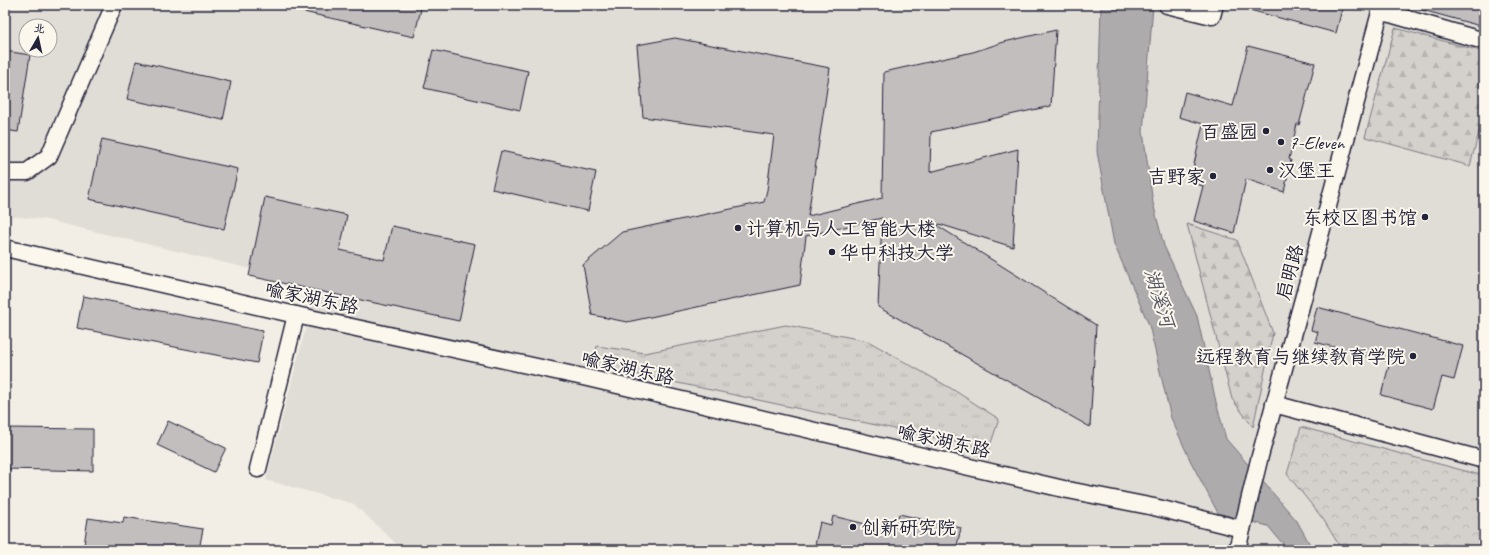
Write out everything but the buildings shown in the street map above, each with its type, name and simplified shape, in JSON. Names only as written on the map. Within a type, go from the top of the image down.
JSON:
[{"type":"street","points":[[5,172],[27,172],[49,156],[114,5]]},
{"type":"street","points":[[1168,5],[1212,16],[1215,5]]},
{"type":"street","points":[[1381,8],[1484,40]]},
{"type":"street","name":"启明路","points":[[1237,550],[1260,456],[1381,8]]},
{"type":"street","name":"喻家湖东路","points":[[5,248],[296,315],[583,377],[1068,490],[1154,507],[1242,529]]},
{"type":"street","points":[[258,469],[296,315]]},
{"type":"street","points":[[1274,404],[1484,460]]},
{"type":"shaded area","name":"华中科技大学","points":[[5,5],[1484,5],[1484,550],[403,550],[354,504],[266,480],[317,285],[43,219],[5,216]]},
{"type":"green space","points":[[1395,28],[1484,52],[1484,113],[1470,166],[1365,137]]},
{"type":"green space","points":[[1187,224],[1237,240],[1273,333],[1253,427],[1232,399]]},
{"type":"green space","points":[[786,325],[868,341],[952,389],[999,419],[989,449],[593,365],[597,346],[645,353]]},
{"type":"green space","points":[[1301,427],[1484,476],[1484,550],[1342,550],[1323,519],[1287,474]]},
{"type":"water","name":"湖溪河","points":[[1101,5],[1153,5],[1143,132],[1153,203],[1164,246],[1197,316],[1216,402],[1226,439],[1297,521],[1313,550],[1288,550],[1268,526],[1218,513],[1191,462],[1171,418],[1149,325],[1114,244],[1097,152]]},
{"type":"place","name":"百盛园","points":[[1266,131]]},
{"type":"place","name":"7-Eleven","points":[[1281,142]]},
{"type":"place","name":"汉堡王","points":[[1270,170]]},
{"type":"place","name":"吉野家","points":[[1213,176]]},
{"type":"place","name":"东校区图书馆","points":[[1425,217]]},
{"type":"place","name":"计算机与人工智能大楼","points":[[738,228]]},
{"type":"place","name":"华中科技大学","points":[[832,252]]},
{"type":"place","name":"远程教育与继续教育学院","points":[[1413,356]]},
{"type":"place","name":"创新研究院","points":[[853,527]]}]
